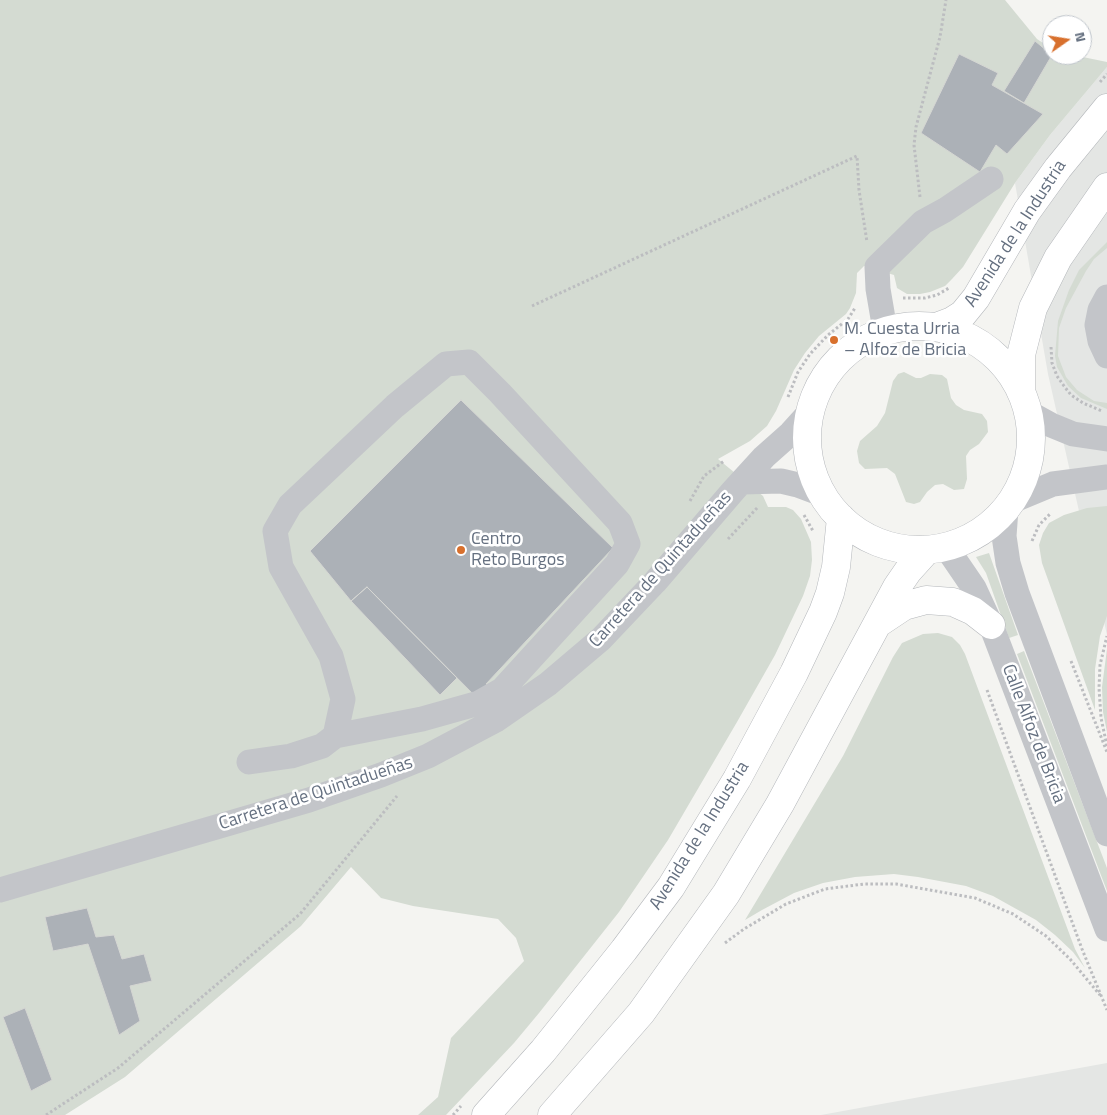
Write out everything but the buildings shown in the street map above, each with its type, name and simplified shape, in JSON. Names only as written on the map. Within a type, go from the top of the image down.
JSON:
[{"type":"main road","name":"Avenida de la Industria","points":[[936,327],[952,321],[963,314],[976,298],[1027,212],[1058,168],[1107,108]]},
{"type":"main road","points":[[1025,402],[1006,367],[986,348],[963,334],[936,327],[902,326],[885,330],[855,345],[834,364],[819,386],[810,412],[807,440],[811,468],[822,494],[841,518],[860,533],[881,544],[904,549],[936,548],[979,533],[1009,505],[1028,467],[1031,440],[1020,355],[1033,308],[1058,258],[1107,187]]},
{"type":"main road","name":"Avenida de la Industria","points":[[486,1115],[543,1051],[624,950],[670,887],[738,779],[794,673],[823,612],[836,567],[841,518]]},
{"type":"main road","points":[[552,1115],[640,1013],[726,894],[780,804],[876,624],[908,571],[936,548]]},
{"type":"main road","points":[[876,624],[904,606],[926,600],[953,602],[973,611],[991,625]]},
{"type":"street","points":[[885,330],[878,289],[877,267],[923,222],[945,210],[991,179]]},
{"type":"street","points":[[1080,224],[1107,210]]},
{"type":"street","points":[[1107,296],[1100,310],[1097,325],[1100,341],[1107,356]]},
{"type":"street","points":[[250,762],[308,752],[322,746],[335,736],[422,719],[479,703],[502,690],[617,564],[628,544],[620,523],[469,362],[446,364],[395,406],[290,505],[275,531],[281,567],[331,656],[342,699],[335,736]]},
{"type":"street","points":[[1025,402],[1051,425],[1073,434],[1107,439]]},
{"type":"street","name":"Carretera de Quintadueñas","points":[[0,890],[309,800],[382,775],[428,756],[496,720],[548,684],[601,639],[655,582],[705,521],[764,457],[791,433],[810,412]]},
{"type":"street","points":[[1009,505],[1036,489],[1053,484],[1107,476]]},
{"type":"street","name":"Carretera de Quintadueñas","points":[[742,482],[781,481],[822,494]]},
{"type":"street","name":"Calle Alfoz de Bricia","points":[[1009,505],[1004,536],[1008,563],[1017,593],[1107,834]]},
{"type":"street","name":"Calle Alfoz de Bricia","points":[[936,548],[961,567],[974,588],[991,625],[1107,929]]},
{"type":"path","points":[[923,222],[915,154],[916,127],[940,37],[946,0]]},
{"type":"path","points":[[532,306],[857,156],[864,231],[877,267]]},
{"type":"path","points":[[1052,339],[1052,363],[1057,376],[1064,386],[1071,395],[1083,403],[1107,413]]},
{"type":"path","points":[[688,505],[704,476],[724,461]]},
{"type":"path","points":[[728,538],[761,505]]},
{"type":"path","points":[[1032,546],[1031,540],[1038,525],[1048,515],[1055,512]]},
{"type":"path","points":[[1107,636],[1100,665],[1099,688],[1101,718],[1107,748]]},
{"type":"path","points":[[1070,656],[1107,752]]},
{"type":"path","points":[[986,686],[1082,949],[1107,1010]]},
{"type":"path","points":[[46,1115],[118,1068],[300,914],[398,795]]},
{"type":"path","points":[[724,944],[744,929],[786,904],[825,889],[864,884],[896,884],[974,898],[1013,914],[1046,936],[1070,959],[1100,995]]},
{"type":"shaded area","points":[[0,0],[1005,0],[1037,39],[1042,42],[1042,65],[1092,65],[1092,59],[1107,62],[1107,67],[1050,135],[1015,183],[963,267],[952,279],[945,286],[930,292],[907,294],[897,288],[894,275],[864,266],[857,273],[856,293],[850,308],[846,314],[819,336],[805,353],[794,370],[776,411],[767,426],[750,441],[718,459],[763,496],[768,507],[786,507],[793,510],[801,519],[811,542],[812,560],[810,576],[803,596],[775,655],[737,722],[668,840],[619,912],[514,1043],[446,1115],[418,1115],[438,1097],[451,1038],[524,961],[516,938],[498,919],[413,906],[381,898],[351,867],[301,926],[125,1077],[65,1115],[0,1115]]},
{"type":"shaded area","points":[[1107,67],[1107,635],[1048,374],[1015,183],[1050,135]]},
{"type":"shaded area","points":[[1107,242],[1107,248],[1094,259],[1066,308],[1059,328],[1058,356],[1066,377],[1077,390],[1094,401],[1107,403],[1107,409],[1081,398],[1068,386],[1057,367],[1055,356],[1058,321],[1069,290],[1079,270]]},
{"type":"shaded area","points":[[904,372],[916,378],[930,374],[942,375],[947,379],[951,398],[956,405],[964,410],[982,414],[987,421],[988,432],[966,456],[967,479],[964,489],[954,490],[943,484],[935,485],[920,502],[914,504],[906,502],[895,474],[887,468],[865,469],[859,463],[857,451],[860,441],[877,426],[885,413],[893,381],[898,374]]},
{"type":"shaded area","points":[[1107,506],[1107,616],[1100,636],[1095,669],[1095,710],[1042,563],[1039,545],[1049,523],[1064,515],[1087,508]]},
{"type":"shaded area","points":[[989,553],[1018,635],[1009,638],[986,573],[976,557]]},
{"type":"shaded area","points":[[938,633],[952,637],[965,654],[1075,949],[1085,968],[1073,952],[1036,920],[993,896],[966,886],[918,877],[894,874],[855,877],[823,883],[794,893],[745,920],[843,756],[902,643],[923,634]]},
{"type":"shaded area","points":[[1107,649],[1107,732],[1103,712],[1102,687]]},
{"type":"shaded area","points":[[1024,651],[1107,868],[1107,891],[1017,654]]},
{"type":"shaded area","points":[[1107,1063],[1107,1115],[821,1115]]},
{"type":"place","name":"M. Cuesta Urria – Alfoz de Bricia","points":[[834,340]]},
{"type":"place","name":"Centro Reto Burgos","points":[[461,550]]}]
